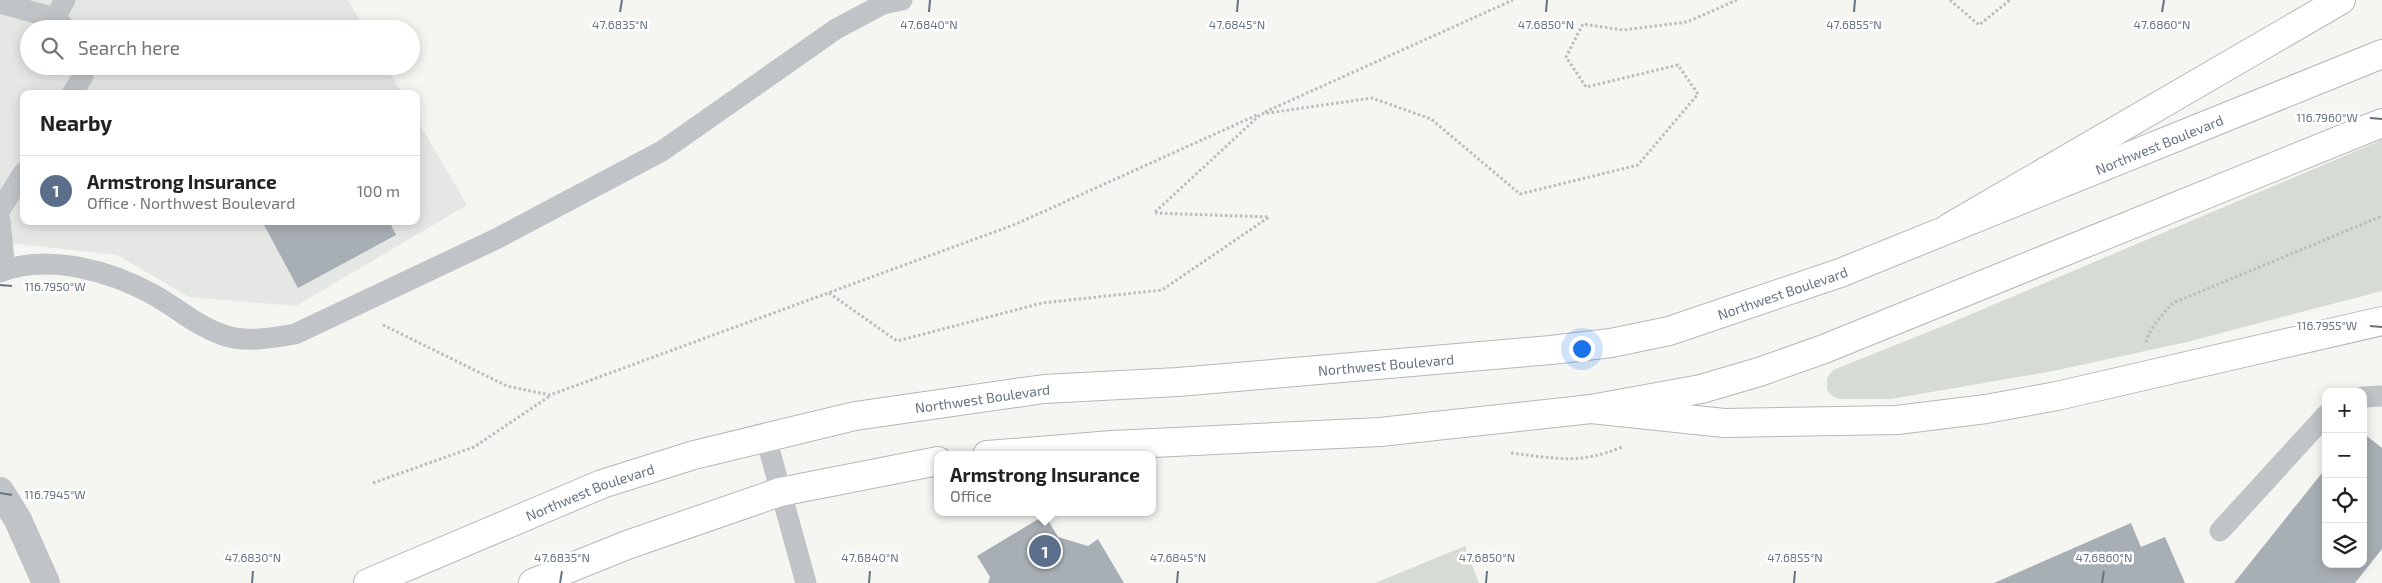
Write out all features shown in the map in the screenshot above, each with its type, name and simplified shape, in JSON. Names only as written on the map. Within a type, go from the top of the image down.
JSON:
[{"type":"main road","points":[[1950,227],[2341,0]]},
{"type":"main road","name":"Northwest Boulevard","points":[[368,583],[602,484],[694,455],[855,416],[1044,389],[1207,380],[1611,343],[1669,330],[1840,273],[2382,54]]},
{"type":"main road","points":[[1037,451],[1112,445],[1380,432],[1591,409],[1702,389],[1759,372],[1833,345],[2382,123]]},
{"type":"main road","points":[[1591,409],[1724,423],[1898,420],[1986,409],[2057,396],[2382,321]]},
{"type":"main road","points":[[533,583],[636,542],[780,492],[934,462]]},
{"type":"street","points":[[0,491],[18,520],[46,583]]},
{"type":"lane","points":[[0,220],[2,271],[35,265],[71,266],[95,270],[128,281],[156,296],[193,322],[224,336],[244,340],[267,339],[295,334],[496,239],[662,151],[836,28],[883,4],[902,0]]},
{"type":"lane","points":[[0,3],[62,16]]},
{"type":"lane","points":[[74,90],[83,75]]},
{"type":"lane","points":[[0,210],[20,178]]},
{"type":"lane","points":[[2367,397],[2382,396]]},
{"type":"lane","points":[[2220,531],[2322,419]]},
{"type":"lane","points":[[766,438],[806,583]]},
{"type":"path","points":[[374,483],[474,446],[550,396],[1016,224],[1513,0]]},
{"type":"path","points":[[829,293],[897,342],[1042,304],[1162,290],[1269,216],[1154,213],[1261,114],[1372,98],[1431,118],[1520,194],[1638,165],[1698,94],[1678,65],[1586,87],[1566,56],[1583,24],[1623,30],[1687,22],[1737,0]]},
{"type":"path","points":[[1950,0],[1979,25],[2010,0]]},
{"type":"path","points":[[348,308],[507,386],[550,396]]},
{"type":"shaded area","points":[[0,0],[348,0],[360,20],[20,20],[20,75],[391,75],[400,90],[20,90],[20,225],[420,225],[420,125],[467,205],[296,306],[189,297],[117,255],[10,243],[0,253]]},
{"type":"shaded area","points":[[2382,140],[2382,291],[2187,342],[2053,371],[1891,399],[1839,399],[1831,395],[1827,390],[1827,378],[1833,370],[1948,324]]},
{"type":"shaded area","points":[[1465,546],[1479,583],[1375,583]]},
{"type":"building","points":[[264,225],[391,225],[396,235],[298,288]]},
{"type":"building","points":[[2367,436],[2382,448],[2382,549],[2367,568]]},
{"type":"building","points":[[2322,473],[2322,568],[2367,568],[2355,583],[2234,583]]},
{"type":"building","points":[[1046,516],[1058,537],[1088,546],[1098,539],[1124,583],[988,583],[990,577],[977,556]]},
{"type":"building","points":[[2131,523],[2141,547],[2165,537],[2185,583],[1994,583]]},
{"type":"place","name":"Armstrong Insurance","points":[[1045,551]]}]
